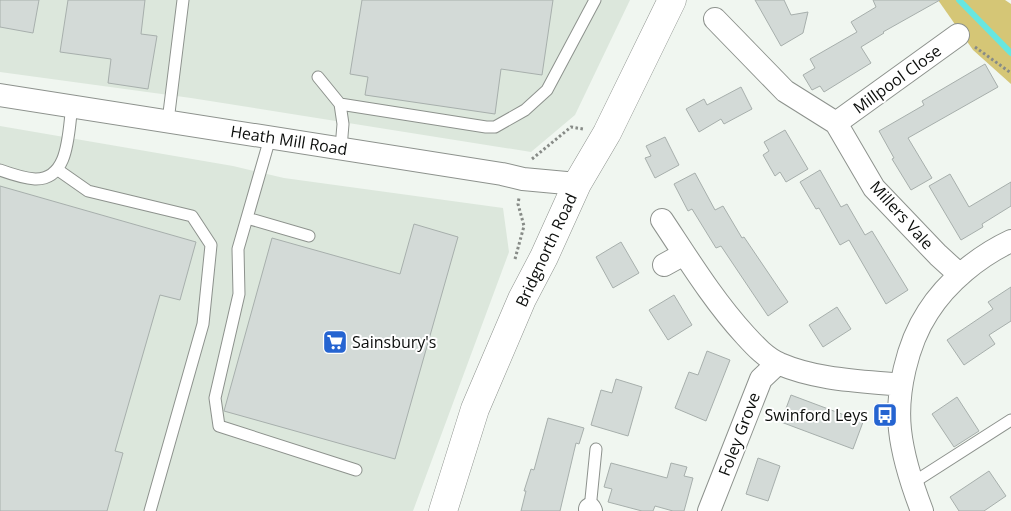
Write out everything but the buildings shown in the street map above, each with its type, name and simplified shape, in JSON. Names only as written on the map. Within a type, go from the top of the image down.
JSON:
[{"type":"main road","name":"Bridgnorth Road","points":[[443,511],[475,408],[522,299],[544,257],[577,184],[607,133],[672,0]]},
{"type":"street","name":"Millers Vale","points":[[715,19],[785,91],[836,123],[874,188],[938,255],[960,275]]},
{"type":"street","name":"Millpool Close","points":[[836,123],[958,34]]},
{"type":"street","name":"Heath Mill Road","points":[[0,95],[502,174],[523,179],[577,184]]},
{"type":"street","points":[[662,220],[726,314],[758,348],[778,363],[799,371],[836,378],[901,385]]},
{"type":"street","points":[[922,511],[911,484],[900,428],[901,385],[916,336],[927,312],[960,275],[982,256],[1011,241]]},
{"type":"street","points":[[664,265],[684,254]]},
{"type":"street","name":"Foley Grove","points":[[709,511],[761,379],[778,363]]},
{"type":"lane","points":[[168,121],[183,0]]},
{"type":"lane","points":[[340,104],[495,127],[525,110],[547,90],[595,0]]},
{"type":"lane","points":[[318,77],[340,104],[343,124],[340,148]]},
{"type":"lane","points":[[0,170],[36,179],[49,177],[58,170],[64,156],[72,106]]},
{"type":"lane","points":[[270,138],[238,249],[239,294],[215,398],[219,426],[356,470]]},
{"type":"lane","points":[[58,170],[88,191],[192,216],[211,245],[203,324],[150,511]]},
{"type":"lane","points":[[248,218],[309,236]]},
{"type":"lane","points":[[911,484],[1011,420]]},
{"type":"lane","points":[[590,510],[596,449]]},
{"type":"path","points":[[958,34],[1011,73]]},
{"type":"shaded area","points":[[0,0],[630,0],[575,115],[531,152],[191,98],[0,72]]},
{"type":"shaded area","points":[[938,0],[1005,0],[1011,4],[1011,84],[973,50]]},
{"type":"shaded area","points":[[0,126],[233,166],[284,178],[503,208],[509,252],[413,511],[0,511]]},
{"type":"waterway","points":[[959,0],[1011,53]]},
{"type":"place","name":"Sainsbury's","points":[[335,342]]},
{"type":"place","name":"Swinford Leys","points":[[885,415]]}]
